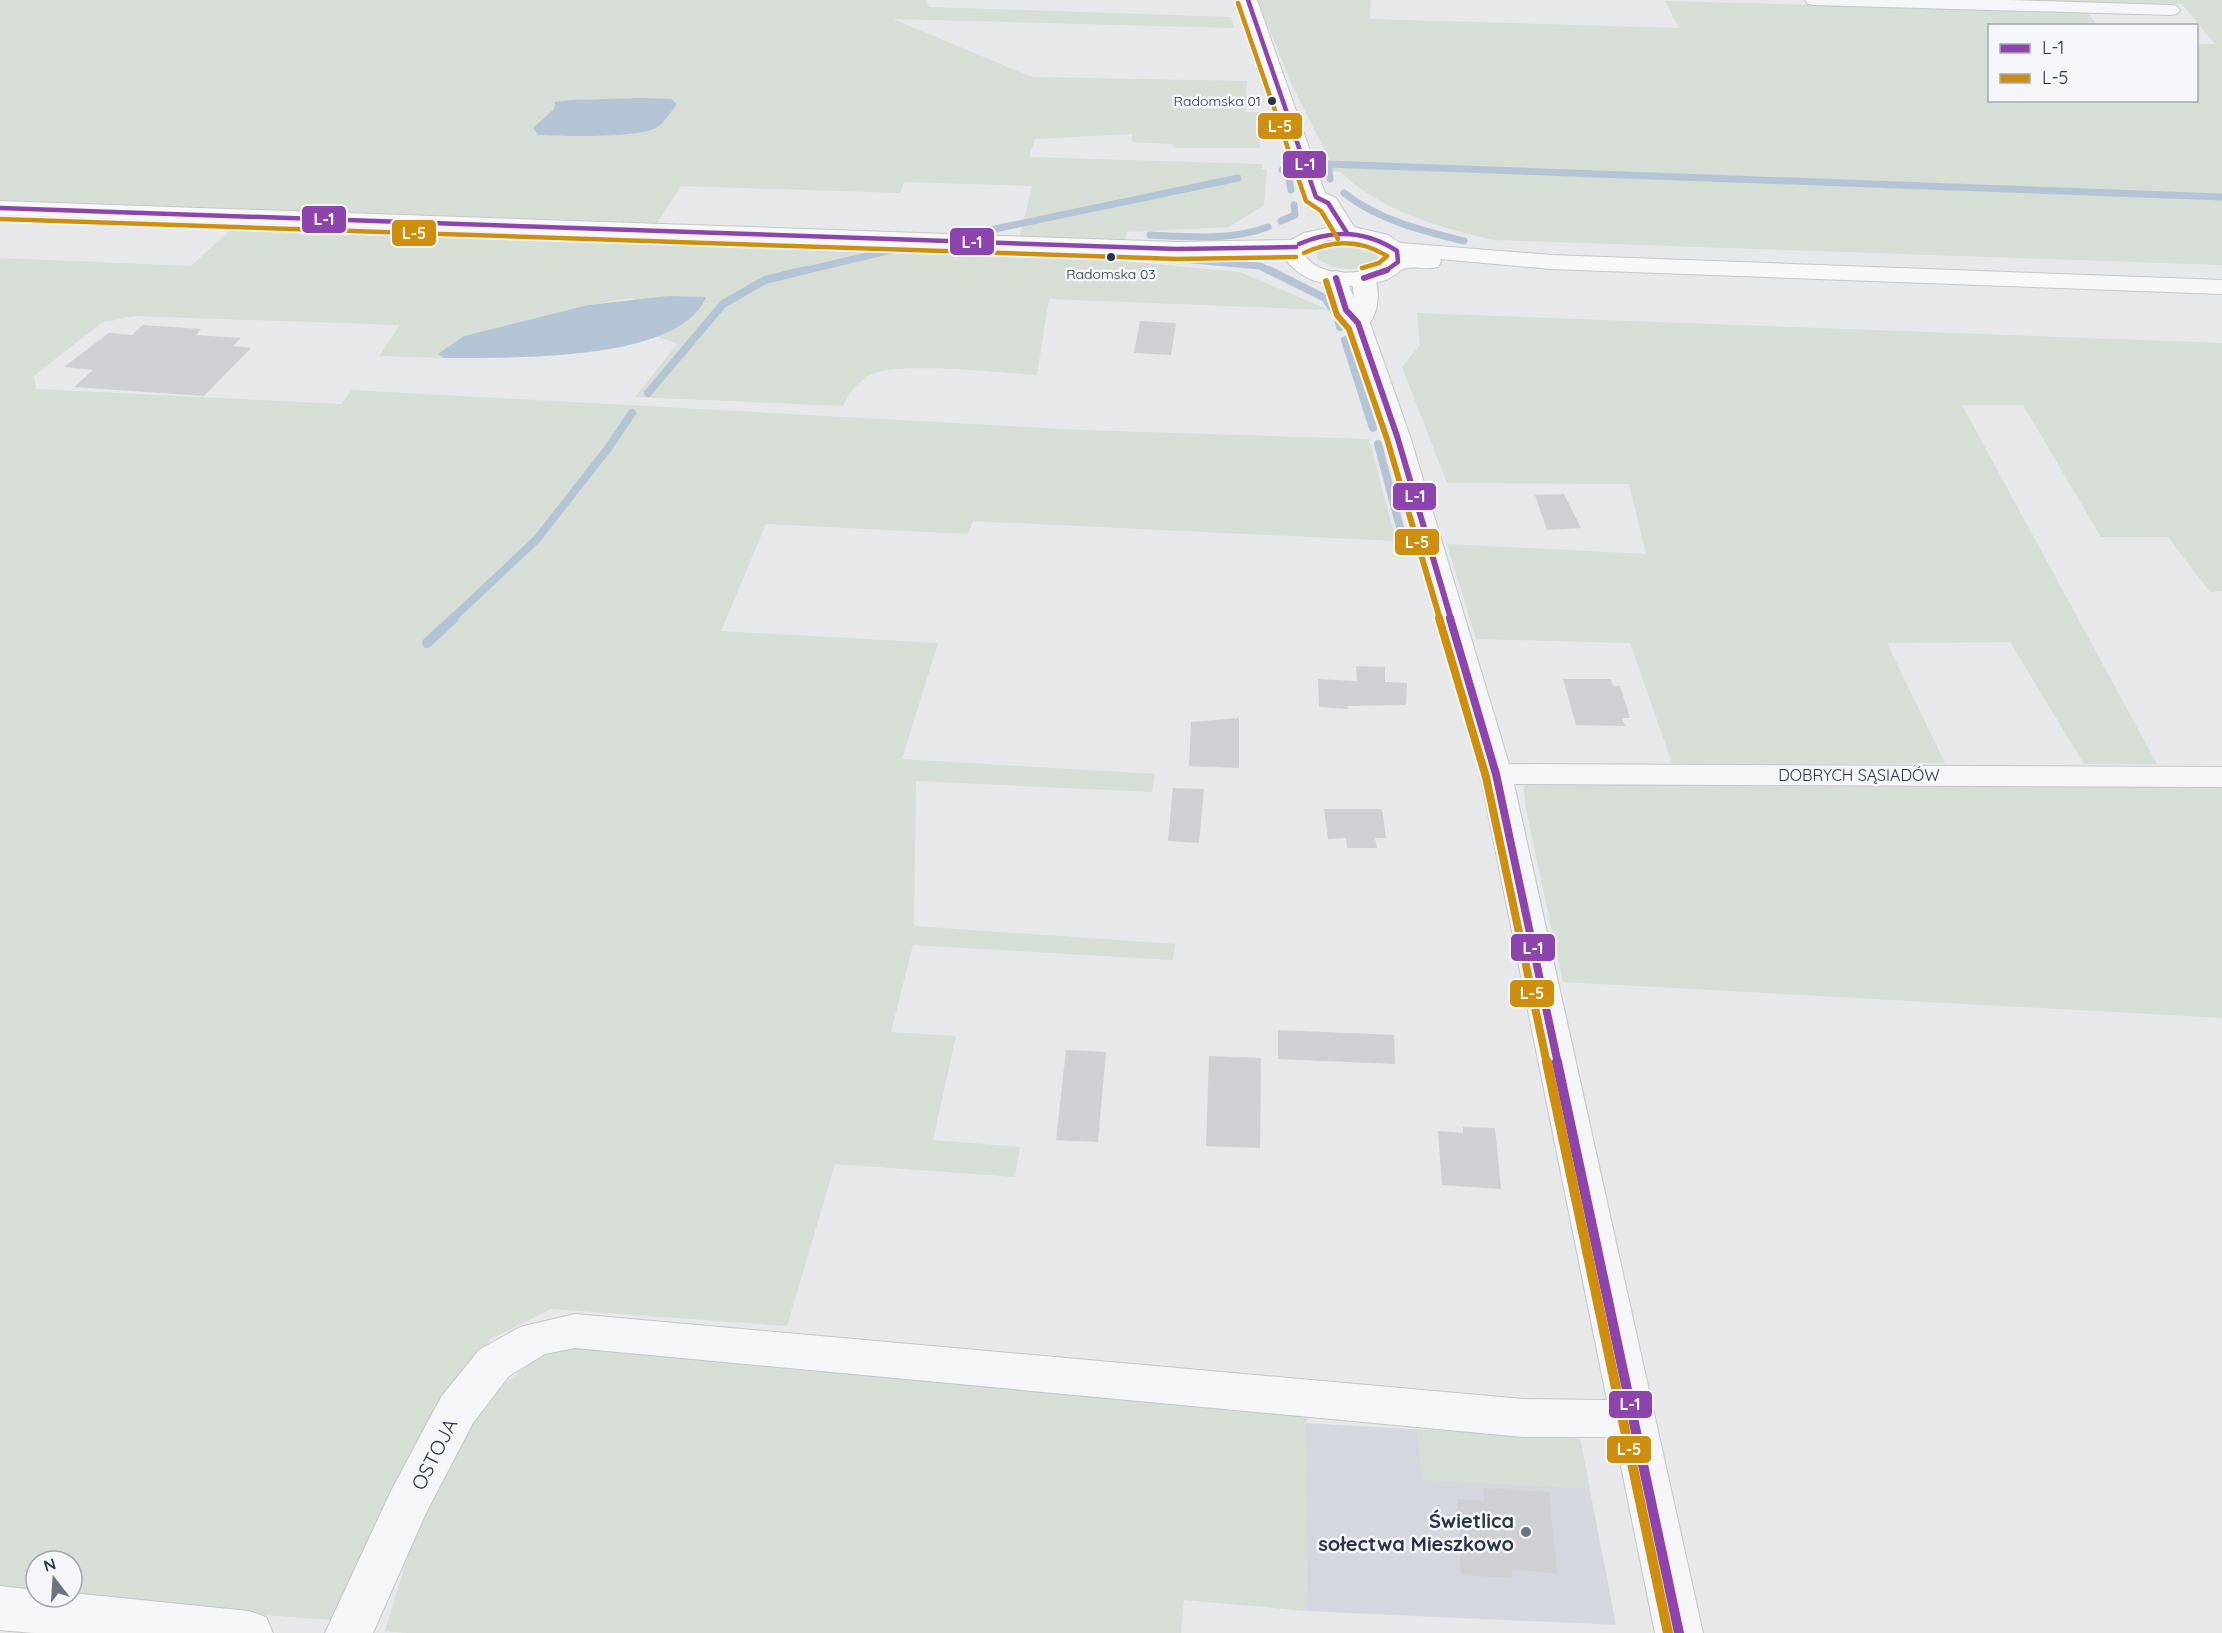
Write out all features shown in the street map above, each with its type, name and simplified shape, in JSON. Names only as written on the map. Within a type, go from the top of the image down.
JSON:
[{"type":"street","points":[[1248,0],[1316,197],[1328,203],[1347,233]]},
{"type":"street","points":[[1814,0],[2171,10]]},
{"type":"street","points":[[1316,197],[1310,206],[1321,235]]},
{"type":"street","points":[[0,208],[1217,250],[1238,255],[1296,253],[1310,238],[1347,233],[1373,237],[1397,256],[1517,264],[1551,262],[2222,287]]},
{"type":"street","points":[[1296,253],[1310,271],[1335,278],[1364,278],[1386,272],[1397,256]]},
{"type":"street","points":[[1335,278],[1346,310],[1358,323],[1397,436],[1496,774],[1679,1633]]},
{"type":"street","points":[[1358,323],[1365,314],[1366,308],[1364,278]]},
{"type":"street","name":"DOBRYCH SĄSIADÓW","points":[[1496,774],[2222,777]]},
{"type":"street","name":"OSTOJA","points":[[349,1633],[407,1505],[457,1410],[494,1363],[534,1339],[574,1331],[1523,1418],[1634,1419]]},
{"type":"street","points":[[0,1608],[249,1633]]},
{"type":"shaded area","points":[[0,0],[925,0],[930,7],[1231,17],[1234,28],[893,19],[1032,77],[1247,81],[1245,112],[1258,112],[1260,148],[1176,148],[1172,144],[1132,142],[1132,134],[1035,139],[1029,157],[1262,164],[1262,169],[1267,170],[1264,205],[1229,227],[1127,232],[1125,240],[1020,236],[1032,186],[904,182],[900,193],[681,186],[657,223],[0,200]],"holes":[[[639,98],[533,128],[554,109],[555,102]]]},
{"type":"shaded area","points":[[1257,0],[1371,0],[1370,19],[1679,28],[1665,1],[2087,12],[2096,24],[1988,24],[1988,102],[2198,102],[2198,44],[2215,44],[2182,4],[2018,0],[2222,0],[2222,265],[1494,240],[1433,224],[1413,216],[1373,197],[1341,172],[1331,171],[1329,159],[1294,89]]},
{"type":"shaded area","points":[[236,225],[1123,253],[1123,261],[1240,272],[1329,310],[1049,299],[1037,375],[925,368],[883,371],[861,381],[850,393],[843,406],[635,397],[677,344],[657,336],[687,322],[632,298],[588,305],[464,336],[439,354],[444,358],[379,356],[400,325],[134,316],[101,323],[34,376],[36,389],[341,404],[352,390],[1081,430],[1369,439],[1396,541],[973,521],[968,534],[766,524],[721,631],[938,643],[902,759],[1155,774],[1152,792],[916,781],[914,926],[1175,944],[1173,960],[913,945],[891,1032],[956,1036],[933,1140],[1020,1147],[1015,1177],[835,1164],[787,1326],[551,1309],[491,1339],[447,1397],[331,1620],[84,1601],[84,1549],[24,1549],[24,1597],[0,1595],[0,258],[191,266]]},
{"type":"shaded area","points":[[1349,240],[1376,249],[1379,259],[1366,267],[1349,269],[1331,266],[1317,258],[1317,249],[1320,246]]},
{"type":"shaded area","points":[[1417,313],[2222,343],[2222,591],[2210,592],[2168,537],[2101,537],[2023,405],[1962,405],[2157,764],[2084,764],[2010,642],[1887,643],[1945,763],[1673,766],[1630,643],[1476,639],[1447,544],[1646,554],[1629,484],[1447,483],[1402,367],[1420,345]]},
{"type":"shaded area","points":[[1536,780],[2222,787],[2222,1018],[1563,982],[1526,810],[1524,789],[1527,783]]},
{"type":"shaded area","points":[[584,1344],[1313,1410],[1305,1424],[1307,1611],[1184,1600],[1181,1633],[408,1633],[385,1631],[415,1532],[483,1400],[539,1357]]},
{"type":"shaded area","points":[[1305,1423],[1580,1439],[1616,1625],[1307,1611]]},
{"type":"shaded area","points":[[1417,1430],[1580,1439],[1590,1489],[1422,1480]]},
{"type":"water","points":[[639,98],[671,99],[677,104],[659,126],[637,133],[601,136],[538,135],[533,128],[554,109],[555,102]]},
{"type":"water","points":[[668,296],[706,297],[689,319],[662,335],[627,345],[547,356],[444,358],[438,354],[464,336],[588,305]]},
{"type":"building","points":[[1140,321],[1176,323],[1171,355],[1134,353]]},
{"type":"building","points":[[143,325],[201,329],[196,335],[241,338],[233,346],[251,348],[204,396],[74,387],[93,370],[64,367],[109,333],[132,335]]},
{"type":"building","points":[[1564,494],[1581,528],[1547,530],[1535,495]]},
{"type":"building","points":[[1356,666],[1385,667],[1385,682],[1407,683],[1406,705],[1348,706],[1348,709],[1319,707],[1318,679],[1357,681]]},
{"type":"building","points":[[1563,679],[1611,679],[1613,686],[1620,686],[1630,718],[1622,718],[1625,726],[1576,725]]},
{"type":"building","points":[[1239,718],[1239,768],[1189,766],[1191,722]]},
{"type":"building","points":[[1173,788],[1204,789],[1199,843],[1168,841]]},
{"type":"building","points":[[1324,809],[1382,809],[1386,838],[1375,838],[1377,848],[1347,848],[1346,838],[1328,839]]},
{"type":"building","points":[[1278,1030],[1394,1035],[1395,1064],[1278,1059]]},
{"type":"building","points":[[1066,1050],[1106,1052],[1098,1142],[1056,1140]]},
{"type":"building","points":[[1209,1056],[1261,1058],[1260,1148],[1206,1146]]},
{"type":"building","points":[[1463,1127],[1495,1128],[1501,1189],[1442,1185],[1438,1131],[1463,1133]]},
{"type":"building","points":[[1483,1488],[1549,1492],[1557,1574],[1512,1569],[1512,1578],[1461,1575],[1457,1499],[1484,1501]]},
{"type":"waterway","points":[[1330,179],[1328,164],[2222,197]]},
{"type":"waterway","points":[[1282,170],[1288,174],[1291,190]]},
{"type":"waterway","points":[[985,231],[1238,178]]},
{"type":"waterway","points":[[1344,193],[1386,217],[1417,229],[1464,241]]},
{"type":"waterway","points":[[1281,221],[1295,215],[1294,205]]},
{"type":"waterway","points":[[1150,235],[1225,236],[1268,227]]},
{"type":"waterway","points":[[799,272],[917,244]]},
{"type":"waterway","points":[[1142,255],[1162,257]]},
{"type":"waterway","points":[[1192,260],[1260,266],[1272,272]]},
{"type":"waterway","points":[[648,393],[723,304],[765,280],[806,270]]},
{"type":"waterway","points":[[1269,270],[1325,298],[1334,311]]},
{"type":"waterway","points":[[1339,323],[1340,327]]},
{"type":"waterway","points":[[1345,340],[1373,428]]},
{"type":"waterway","points":[[452,619],[537,539],[609,447],[632,413]]},
{"type":"waterway","points":[[1378,444],[1402,535]]},
{"type":"waterway","points":[[427,643],[454,618]]},
{"type":"transit line","name":"L-1","points":[[1248,0],[1316,197],[1328,203],[1347,233]]},
{"type":"transit line","name":"L-5","points":[[1238,3],[1306,201],[1321,211],[1338,239]]},
{"type":"transit line","name":"L-1","points":[[0,208],[1177,249],[1296,247]]},
{"type":"transit line","name":"L-5","points":[[0,219],[1177,259],[1296,257]]},
{"type":"transit line","name":"L-1","points":[[1299,244],[1324,235],[1349,233],[1374,238],[1397,251],[1398,262],[1382,273],[1364,278]]},
{"type":"transit line","name":"L-5","points":[[1304,253],[1324,245],[1346,243],[1367,246],[1387,256],[1379,263],[1362,268]]},
{"type":"transit line","name":"L-1","points":[[1336,278],[1346,310],[1358,323],[1397,436],[1496,774],[1679,1633]]},
{"type":"transit line","name":"L-5","points":[[1326,281],[1337,315],[1349,329],[1387,439],[1486,777],[1668,1633]]},
{"type":"place","name":"Radomska 01","points":[[1272,101]]},
{"type":"place","name":"Radomska 03","points":[[1111,257]]},
{"type":"place","name":"Świetlica sołectwa Mieszkowo","points":[[1526,1532]]}]
